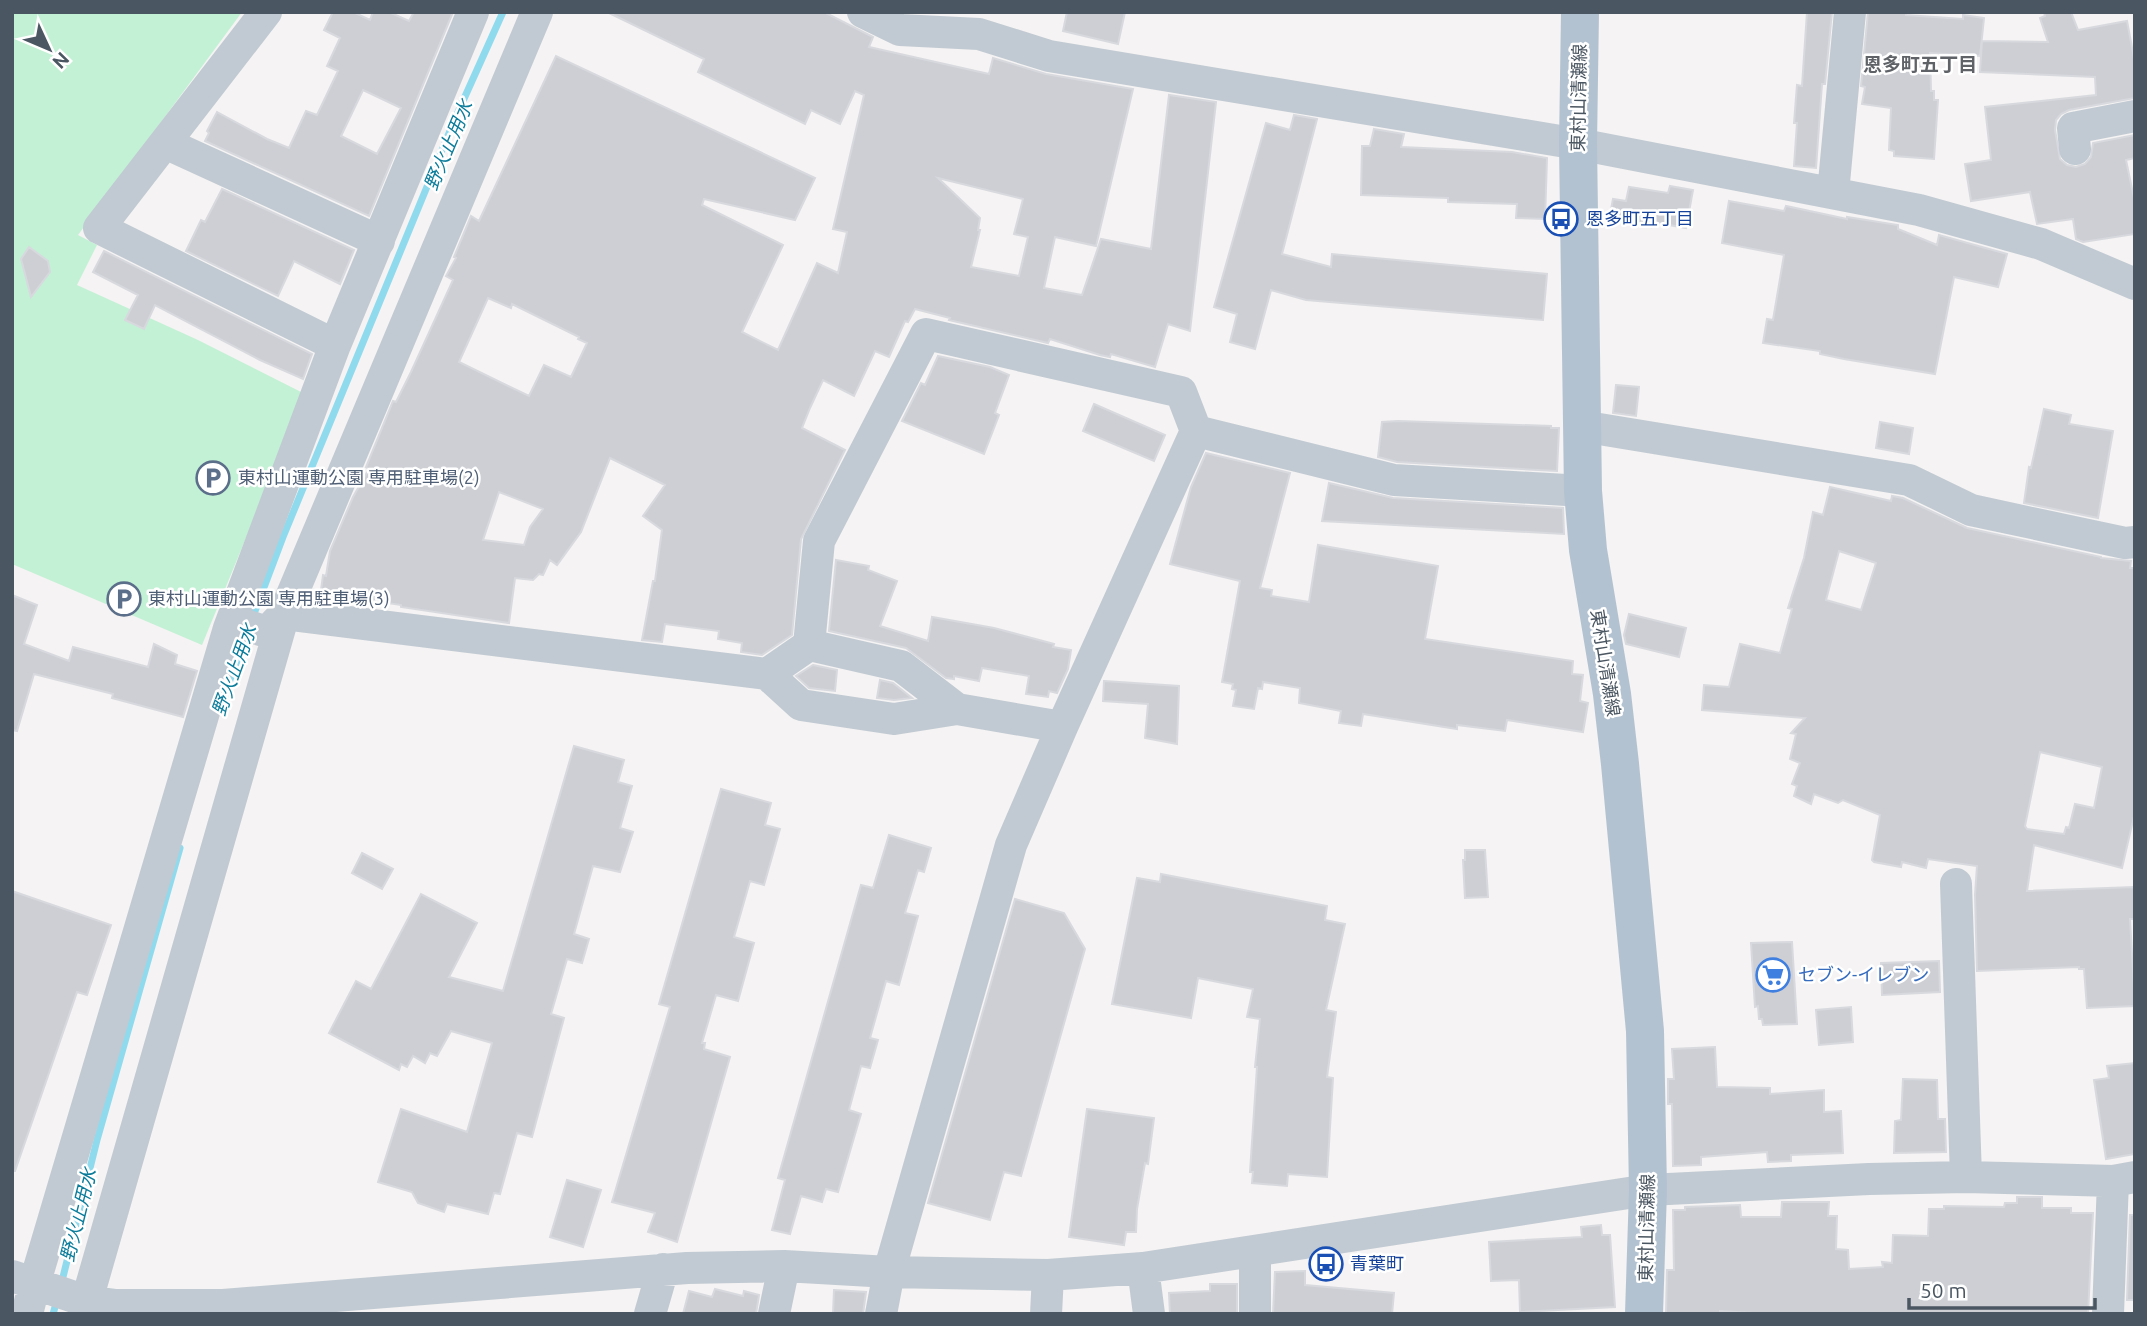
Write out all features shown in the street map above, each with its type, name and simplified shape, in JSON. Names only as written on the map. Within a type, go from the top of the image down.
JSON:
[{"type":"main road","name":"東村山清瀬線","points":[[1580,12],[1578,144],[1583,491],[1592,584],[1612,694],[1645,1031],[1648,1190],[1644,1314]]},
{"type":"street","points":[[266,12],[99,228],[335,345]]},
{"type":"street","points":[[81,1304],[255,625],[335,345],[473,12]]},
{"type":"street","points":[[27,1314],[30,1281],[255,625],[537,12]]},
{"type":"street","points":[[863,12],[900,30],[979,34],[1049,56],[1578,144],[1940,215],[2041,244],[2135,284]]},
{"type":"street","points":[[1833,193],[1850,12]]},
{"type":"street","points":[[2076,149],[2073,128],[2135,116]]},
{"type":"street","points":[[165,143],[379,241]]},
{"type":"street","points":[[810,645],[819,541],[926,334],[1181,392],[1196,431],[1011,845],[889,1272],[881,1314]]},
{"type":"street","points":[[1581,426],[1909,480],[1971,510],[2077,534],[2124,543],[2135,542]]},
{"type":"street","points":[[1196,431],[1394,480],[1583,491]]},
{"type":"street","points":[[255,625],[767,674],[801,705],[894,719],[957,709],[1062,727]]},
{"type":"street","points":[[767,674],[810,645],[901,666],[957,709]]},
{"type":"street","points":[[1956,884],[1966,1177]]},
{"type":"street","points":[[30,1281],[81,1304],[288,1307],[663,1269],[784,1266],[889,1272],[1048,1275],[1143,1268],[1648,1190],[1869,1179],[2124,1179],[2108,1314]]},
{"type":"street","points":[[1255,1251],[1255,1314]]},
{"type":"street","points":[[774,1314],[784,1266]]},
{"type":"street","points":[[1143,1268],[1149,1314]]},
{"type":"street","points":[[650,1314],[663,1269]]},
{"type":"street","points":[[1046,1314],[1048,1275]]},
{"type":"green space","points":[[12,12],[242,12],[78,235],[97,245],[77,285],[198,340],[305,394],[202,645],[12,564]]},
{"type":"building","points":[[333,12],[353,12],[370,20],[373,12],[389,12],[409,21],[414,12],[453,12],[369,216],[205,141],[217,112],[289,148],[306,111],[317,115],[338,71],[327,66],[340,38],[324,30]],"holes":[[[363,90],[401,108],[377,154],[341,136]]]},
{"type":"building","points":[[607,12],[824,12],[873,37],[869,47],[989,74],[993,58],[1046,74],[1133,89],[1096,246],[1055,237],[1044,288],[1082,295],[1101,239],[1151,249],[1169,95],[1216,102],[1190,331],[1168,324],[1155,367],[1111,354],[1110,357],[1100,355],[1050,339],[1048,343],[949,320],[950,318],[915,309],[908,322],[905,321],[889,357],[875,351],[854,396],[823,380],[810,408],[802,428],[845,450],[801,539],[792,635],[762,655],[741,652],[742,643],[718,639],[719,631],[665,624],[662,642],[642,640],[655,581],[662,530],[643,516],[665,485],[610,458],[581,532],[557,565],[550,560],[543,575],[539,574],[533,580],[515,578],[509,623],[356,598],[347,599],[347,602],[320,598],[330,551],[353,497],[369,469],[366,467],[393,401],[396,402],[411,372],[453,280],[446,276],[456,258],[454,257],[471,216],[479,221],[556,56],[815,178],[795,220],[704,199],[702,205],[783,245],[742,332],[778,350],[817,263],[838,273],[847,232],[833,229],[864,95],[855,91],[840,124],[811,110],[805,124],[698,72],[704,59]],"holes":[[[938,178],[1023,199],[1014,234],[1028,237],[1019,276],[971,267],[980,230],[980,218]],[[488,298],[511,308],[512,304],[587,343],[571,377],[544,365],[529,396],[459,362]],[[499,492],[543,509],[530,527],[524,545],[483,540]]]},
{"type":"building","points":[[1067,12],[1125,12],[1118,44],[1063,31]]},
{"type":"building","points":[[1807,12],[1832,12],[1825,84],[1822,84],[1816,168],[1794,166],[1797,85],[1802,86]]},
{"type":"building","points":[[1868,12],[1984,18],[1980,56],[1930,53],[1931,91],[1934,91],[1934,100],[1938,100],[1934,159],[1894,156],[1894,151],[1889,150],[1891,108],[1862,104],[1865,87],[1861,86]]},
{"type":"building","points":[[2044,12],[2071,12],[2078,30],[2127,21],[2135,63],[2135,98],[2069,110],[2056,120],[2055,130],[2060,159],[2067,165],[2076,167],[2085,164],[2091,157],[2093,143],[2135,135],[2135,158],[2126,160],[2135,203],[2135,234],[2083,242],[2076,239],[2073,219],[2037,224],[2030,192],[1971,201],[1965,164],[1991,160],[1985,107],[2096,95],[2095,77],[1980,72],[1982,41],[2048,42],[2040,18],[2045,16]]},
{"type":"building","points":[[1294,115],[1317,119],[1282,254],[1331,267],[1332,254],[1547,274],[1543,320],[1306,300],[1271,290],[1255,349],[1230,342],[1237,314],[1214,307],[1266,123],[1290,130]]},
{"type":"building","points":[[1374,129],[1404,134],[1401,147],[1512,152],[1547,158],[1545,219],[1516,218],[1517,204],[1361,195],[1362,146],[1370,146]]},
{"type":"building","points":[[1670,186],[1693,190],[1686,228],[1652,222],[1651,227],[1609,220],[1613,199],[1626,201],[1629,187],[1668,193]]},
{"type":"building","points":[[222,189],[354,250],[340,284],[294,261],[278,296],[186,251],[201,220],[205,222]]},
{"type":"building","points":[[1729,201],[1784,211],[1786,206],[1847,219],[1898,225],[1898,229],[1937,245],[1939,235],[2007,254],[1998,287],[1954,277],[1935,374],[1844,359],[1820,354],[1820,351],[1763,343],[1767,319],[1773,320],[1784,255],[1722,243]]},
{"type":"building","points":[[29,247],[48,261],[50,272],[31,297],[21,259]]},
{"type":"building","points":[[104,251],[312,354],[303,379],[260,360],[155,305],[144,329],[125,320],[138,295],[93,272]]},
{"type":"building","points":[[938,356],[990,367],[1009,375],[995,413],[999,415],[984,454],[902,421],[921,383],[925,385]]},
{"type":"building","points":[[1616,385],[1639,387],[1636,416],[1613,413]]},
{"type":"building","points":[[1094,404],[1165,435],[1154,461],[1083,431]]},
{"type":"building","points":[[2044,409],[2071,415],[2069,424],[2113,431],[2098,518],[2024,503],[2029,467],[2031,468]]},
{"type":"building","points":[[1382,422],[1559,428],[1557,471],[1397,462],[1378,457]]},
{"type":"building","points":[[1880,422],[1913,428],[1909,454],[1876,448]]},
{"type":"building","points":[[1206,453],[1290,473],[1260,588],[1272,590],[1271,596],[1309,602],[1318,545],[1438,566],[1425,639],[1573,661],[1572,674],[1583,675],[1580,701],[1588,703],[1583,732],[1507,720],[1505,731],[1457,725],[1457,729],[1363,714],[1361,726],[1339,723],[1341,711],[1299,703],[1300,688],[1263,682],[1262,689],[1258,688],[1254,709],[1233,706],[1236,690],[1232,689],[1233,684],[1222,682],[1240,581],[1170,564],[1191,487]]},
{"type":"building","points":[[1329,483],[1393,498],[1563,508],[1564,534],[1322,521]]},
{"type":"building","points":[[1830,487],[1891,501],[1892,496],[1903,498],[1967,528],[2101,558],[2131,561],[2130,568],[2135,568],[2135,812],[2122,868],[2034,845],[2027,891],[2134,887],[2135,919],[2130,919],[2135,1006],[2087,1008],[2084,969],[2079,967],[1977,971],[1977,866],[1928,859],[1926,868],[1902,862],[1901,867],[1874,862],[1872,860],[1880,815],[1843,800],[1838,803],[1814,794],[1811,804],[1794,796],[1797,786],[1792,784],[1800,763],[1790,759],[1796,734],[1791,733],[1805,718],[1702,710],[1704,685],[1729,687],[1740,644],[1780,653],[1792,609],[1788,608],[1804,558],[1813,512],[1823,515]],"holes":[[[1839,551],[1876,563],[1861,610],[1826,600]],[[2040,752],[2102,767],[2094,808],[2075,804],[2069,828],[2066,827],[2064,834],[2027,829],[2025,826]]]},
{"type":"building","points":[[836,560],[869,566],[868,570],[897,581],[880,626],[928,641],[932,617],[994,628],[1071,650],[1068,669],[1057,693],[1049,691],[1048,697],[1026,694],[1029,676],[982,668],[979,681],[954,676],[954,679],[946,678],[906,648],[829,631]]},
{"type":"building","points":[[12,595],[37,605],[24,644],[69,661],[73,647],[148,667],[154,644],[177,655],[175,664],[197,671],[183,717],[112,698],[113,694],[34,674],[17,731],[12,730]]},
{"type":"building","points":[[1629,614],[1686,628],[1679,657],[1626,644],[1624,635]]},
{"type":"building","points":[[813,665],[837,670],[835,691],[809,688],[796,676]]},
{"type":"building","points":[[880,680],[893,683],[912,698],[877,698]]},
{"type":"building","points":[[1104,681],[1179,686],[1177,744],[1145,738],[1148,704],[1103,701]]},
{"type":"building","points":[[574,746],[624,760],[618,782],[632,786],[620,828],[633,832],[620,872],[593,866],[574,934],[589,939],[582,963],[567,959],[551,1014],[564,1018],[532,1137],[517,1133],[500,1194],[494,1193],[488,1214],[447,1204],[444,1212],[418,1203],[412,1192],[378,1182],[401,1109],[467,1132],[492,1043],[451,1031],[437,1056],[430,1053],[425,1063],[413,1056],[407,1067],[401,1064],[399,1070],[329,1033],[356,981],[371,989],[421,894],[477,923],[449,977],[503,991]]},
{"type":"building","points":[[721,789],[771,803],[765,825],[780,829],[764,885],[750,881],[734,937],[754,943],[738,1001],[716,995],[702,1043],[705,1043],[704,1049],[730,1057],[677,1242],[648,1232],[655,1213],[612,1202],[670,1007],[659,1004]]},
{"type":"building","points":[[889,835],[931,848],[924,872],[918,870],[905,913],[918,916],[899,985],[886,981],[870,1038],[878,1040],[870,1068],[861,1066],[849,1110],[861,1114],[838,1192],[826,1189],[822,1202],[801,1196],[790,1234],[772,1230],[785,1180],[778,1178],[861,885],[873,888]]},
{"type":"building","points":[[1465,850],[1485,850],[1488,897],[1465,898]]},
{"type":"building","points":[[362,853],[393,869],[382,889],[352,873]]},
{"type":"building","points":[[1161,874],[1327,906],[1325,920],[1345,924],[1326,1010],[1336,1012],[1327,1077],[1333,1078],[1327,1177],[1288,1174],[1287,1186],[1252,1183],[1253,1172],[1250,1172],[1255,1067],[1260,1019],[1247,1017],[1253,989],[1198,978],[1191,1018],[1112,1004],[1137,878],[1160,882]]},
{"type":"building","points":[[12,891],[111,925],[87,995],[77,992],[15,1171],[12,1171]]},
{"type":"building","points":[[1015,899],[1064,913],[1085,949],[1021,1176],[1004,1172],[990,1220],[928,1203]]},
{"type":"building","name":"セブン-イレブン","points":[[1792,942],[1797,1024],[1763,1025],[1762,1019],[1759,1019],[1758,1006],[1755,1007],[1751,943]]},
{"type":"building","points":[[1939,961],[1940,992],[1882,995],[1881,963]]},
{"type":"building","points":[[1851,1007],[1853,1042],[1819,1045],[1816,1010]]},
{"type":"building","points":[[1715,1047],[1717,1087],[1770,1088],[1770,1094],[1824,1090],[1824,1112],[1841,1111],[1843,1153],[1791,1155],[1791,1161],[1768,1162],[1767,1152],[1701,1157],[1701,1165],[1673,1166],[1672,1104],[1668,1104],[1668,1079],[1674,1079],[1672,1049]]},
{"type":"building","points":[[2135,1063],[2135,1154],[2106,1159],[2094,1080],[2109,1078],[2107,1066]]},
{"type":"building","points":[[1903,1079],[1937,1080],[1938,1119],[1945,1119],[1946,1152],[1894,1153],[1895,1121],[1901,1120]]},
{"type":"building","points":[[1087,1109],[1154,1118],[1148,1164],[1145,1163],[1137,1209],[1136,1232],[1126,1232],[1124,1245],[1069,1237]]},
{"type":"building","points":[[567,1180],[601,1190],[583,1247],[550,1237]]},
{"type":"building","points":[[2017,1197],[2042,1197],[2042,1208],[2071,1208],[2071,1213],[2093,1213],[2088,1314],[1772,1314],[1720,1311],[1720,1314],[1666,1314],[1667,1270],[1674,1270],[1673,1210],[1740,1205],[1741,1217],[1781,1217],[1782,1202],[1829,1202],[1828,1216],[1837,1216],[1836,1249],[1848,1250],[1849,1269],[1883,1267],[1882,1262],[1892,1263],[1893,1235],[1928,1236],[1929,1209],[1944,1209],[1944,1206],[2004,1207],[2005,1203],[2017,1203]]},
{"type":"building","points":[[2130,1215],[2135,1215],[2135,1300],[2127,1300]]},
{"type":"building","points":[[1601,1225],[1602,1235],[1610,1235],[1615,1307],[1520,1312],[1519,1280],[1491,1281],[1489,1242],[1582,1237],[1581,1227]]},
{"type":"building","points":[[1305,1271],[1305,1285],[1394,1293],[1392,1314],[1273,1314],[1275,1272]]},
{"type":"building","points":[[1210,1284],[1237,1284],[1237,1314],[1170,1314],[1169,1293],[1210,1291]]},
{"type":"building","points":[[715,1289],[743,1296],[744,1291],[759,1295],[756,1314],[683,1314],[689,1291],[712,1297]]},
{"type":"building","points":[[834,1290],[866,1292],[863,1314],[833,1314]]},
{"type":"waterway","name":"野火止用水","points":[[252,619],[454,121],[503,12]]},
{"type":"waterway","name":"野火止用水","points":[[228,685],[247,634]]},
{"type":"waterway","name":"野火止用水","points":[[61,1285],[97,1140],[180,848]]},
{"type":"waterway","name":"野火止用水","points":[[53,1314],[57,1300]]},
{"type":"place","name":"恩多町五丁目","points":[[1561,219]]},
{"type":"place","name":"東村山運動公園 専用駐車場(2)","points":[[213,478]]},
{"type":"place","name":"東村山運動公園 専用駐車場(3)","points":[[124,599]]},
{"type":"place","name":"セブン-イレブン","points":[[1773,975]]},
{"type":"place","name":"青葉町","points":[[1326,1264]]},
{"type":"district","name":"恩多町五丁目","points":[[1920,64]]}]
